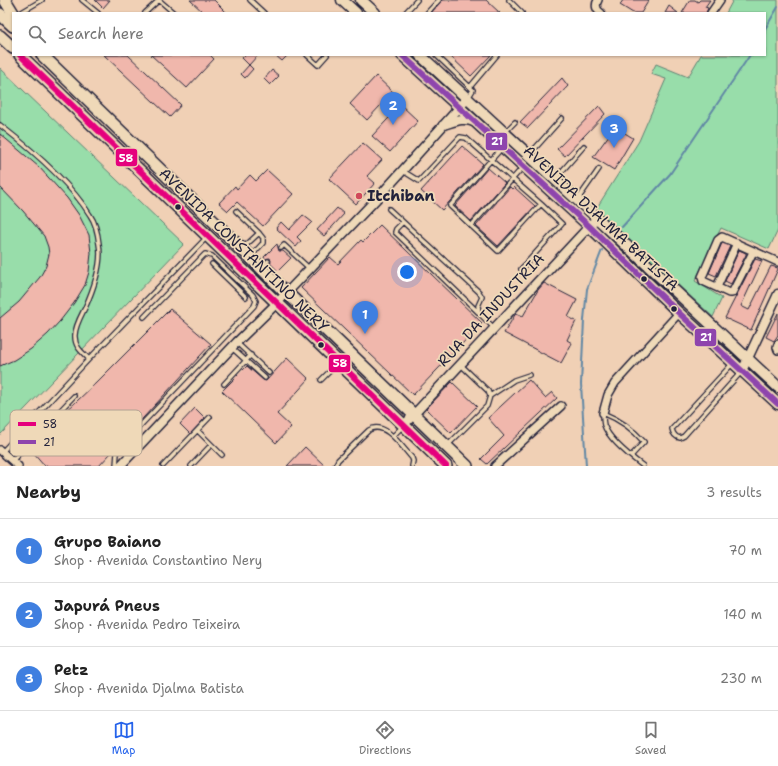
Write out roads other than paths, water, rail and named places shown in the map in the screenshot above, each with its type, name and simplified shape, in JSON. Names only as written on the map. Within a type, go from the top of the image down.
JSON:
[{"type":"highway","points":[[4,0],[12,12]]},
{"type":"highway","points":[[0,14],[12,25]]},
{"type":"highway","points":[[0,36],[12,47]]},
{"type":"highway","name":"AVENIDA CONSTANTINO NERY","points":[[21,56],[446,466]]},
{"type":"highway","name":"AVENIDA CONSTANTINO NERY","points":[[43,56],[246,253],[265,265],[286,294],[287,293],[466,466]]},
{"type":"main road","points":[[342,0],[355,12]]},
{"type":"main road","points":[[361,0],[374,12]]},
{"type":"main road","name":"AVENIDA DJALMA BATISTA","points":[[403,56],[589,226],[679,313],[778,404]]},
{"type":"main road","name":"AVENIDA DJALMA BATISTA","points":[[421,56],[504,133],[530,155],[778,387]]},
{"type":"street","points":[[598,0],[596,6],[600,12]]},
{"type":"street","points":[[712,12],[720,0]]},
{"type":"street","points":[[142,441],[234,345],[310,269],[403,170],[442,125],[468,99]]},
{"type":"street","points":[[442,125],[462,119],[469,119],[477,123]]},
{"type":"street","name":"RUA DA INDUSTRIA","points":[[404,425],[597,218]]},
{"type":"street","points":[[754,252],[734,292],[728,293],[703,281],[702,277],[718,240],[722,237],[778,262]]},
{"type":"street","points":[[717,287],[737,243]]},
{"type":"street","points":[[742,371],[778,294]]},
{"type":"street","points":[[602,413],[608,395],[615,383],[679,313]]},
{"type":"street","points":[[495,466],[561,406]]},
{"type":"street","points":[[1,451],[18,466]]},
{"type":"street","points":[[118,466],[128,456]]},
{"type":"lane","points":[[22,12],[42,0]]},
{"type":"lane","points":[[82,0],[97,12]]},
{"type":"lane","points":[[146,12],[159,0],[173,12]]},
{"type":"lane","points":[[250,0],[263,12]]},
{"type":"lane","points":[[406,12],[417,0]]},
{"type":"lane","points":[[428,12],[439,0]]},
{"type":"lane","points":[[509,0],[521,12]]},
{"type":"lane","points":[[308,56],[318,65],[326,56]]},
{"type":"lane","points":[[437,56],[473,90],[468,99]]},
{"type":"lane","points":[[470,87],[497,56]]},
{"type":"lane","points":[[530,155],[562,118]]},
{"type":"lane","points":[[504,133],[515,122]]},
{"type":"lane","points":[[0,125],[22,142],[65,183],[91,216],[100,245],[98,270],[92,294],[79,321],[74,336],[77,346],[89,359]]},
{"type":"lane","points":[[403,170],[419,181],[460,137],[463,136],[466,138],[562,224],[521,269]]},
{"type":"lane","points":[[555,179],[584,146]]},
{"type":"lane","points":[[503,147],[450,206],[498,251],[541,204]]},
{"type":"lane","points":[[471,226],[524,166]]},
{"type":"lane","points":[[577,200],[599,169]]},
{"type":"lane","points":[[389,209],[479,292],[482,297],[478,306],[479,313]]},
{"type":"lane","points":[[236,211],[263,238],[263,243],[246,253]]},
{"type":"lane","points":[[403,222],[395,232],[494,328]]},
{"type":"lane","points":[[246,253],[259,233]]},
{"type":"lane","points":[[40,410],[208,237]]},
{"type":"lane","points":[[281,248],[284,245],[310,269]]},
{"type":"lane","points":[[142,424],[254,306],[256,301],[250,292],[212,256],[207,254],[202,256],[144,317]]},
{"type":"lane","points":[[212,264],[246,297]]},
{"type":"lane","points":[[234,345],[251,355],[269,373]]},
{"type":"lane","points":[[234,345],[246,360],[264,378]]},
{"type":"lane","points":[[224,384],[251,355]]},
{"type":"lane","points":[[321,380],[339,362]]},
{"type":"lane","points":[[733,363],[672,429],[676,437],[680,438],[684,436],[742,371]]},
{"type":"lane","points":[[460,364],[488,392],[490,396]]},
{"type":"lane","points":[[446,447],[487,406],[490,396],[514,380],[529,375]]},
{"type":"lane","points":[[60,410],[74,396]]},
{"type":"lane","points":[[631,456],[644,442],[622,422],[612,416],[602,413],[604,426],[611,436],[631,456],[643,466]]},
{"type":"lane","points":[[163,466],[210,417]]},
{"type":"lane","points":[[393,436],[404,425]]},
{"type":"lane","points":[[336,466],[338,460],[372,428],[379,427],[393,436],[412,458],[412,466]]},
{"type":"lane","points":[[198,431],[222,455]]},
{"type":"lane","points":[[1,451],[10,442]]},
{"type":"lane","points":[[191,466],[211,445]]},
{"type":"lane","points":[[12,460],[16,456]]},
{"type":"lane","points":[[117,456],[118,466]]},
{"type":"waterway","points":[[766,27],[778,7]]},
{"type":"waterway","points":[[622,227],[670,174],[749,56]]},
{"type":"waterway","points":[[586,466],[581,384],[584,320],[587,289],[602,250]]},
{"type":"place","name":"Japurá Pneus","points":[[393,125]]},
{"type":"place","name":"Petz","points":[[614,148]]},
{"type":"place","name":"Itchiban","points":[[359,196]]},
{"type":"place","name":"Grupo Baiano","points":[[365,334]]}]
